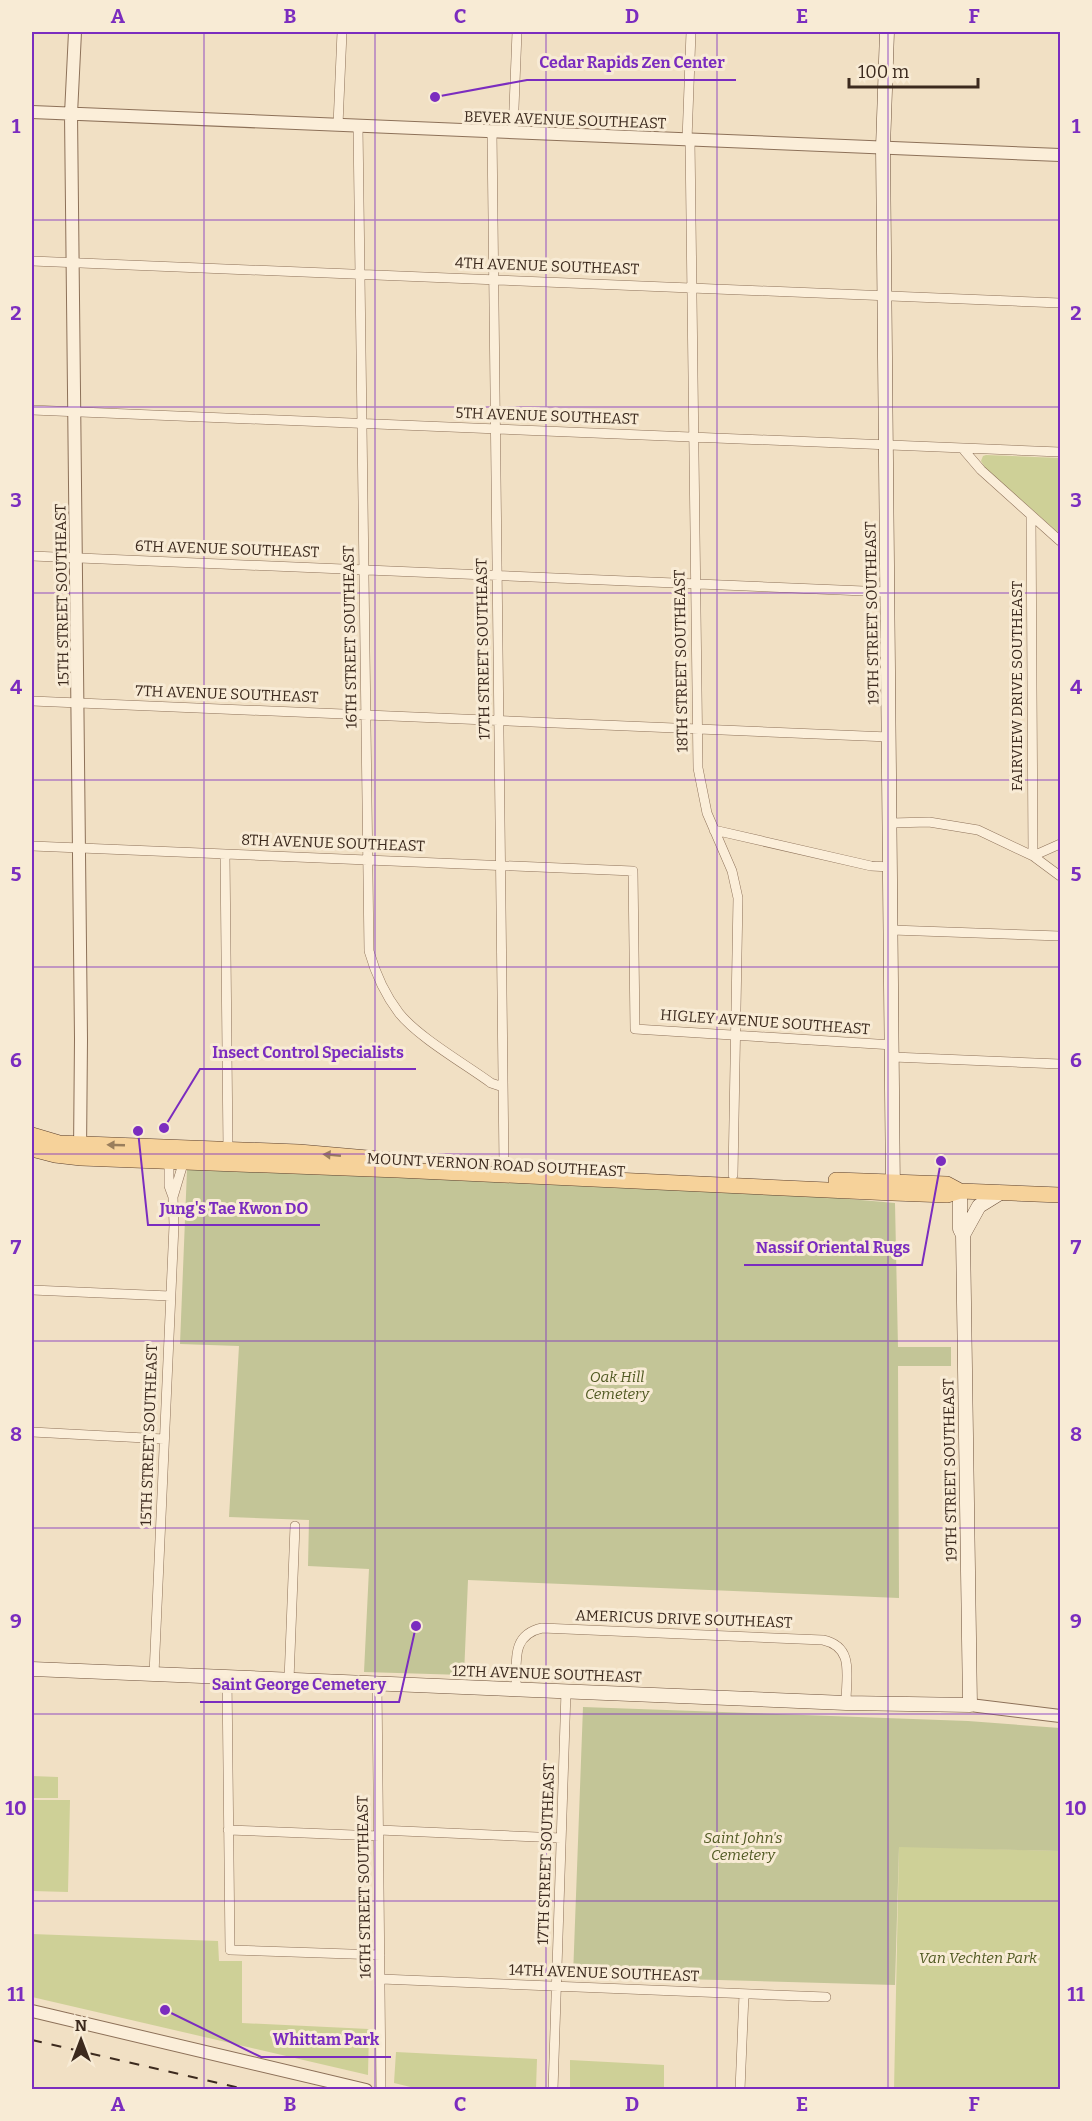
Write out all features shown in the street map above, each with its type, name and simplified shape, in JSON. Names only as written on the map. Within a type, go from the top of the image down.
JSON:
[{"type":"main road","name":"19TH STREET SOUTHEAST","points":[[887,32],[883,147],[893,1188]]},
{"type":"main road","name":"MOUNT VERNON ROAD SOUTHEAST","points":[[32,1135],[80,1151],[169,1162],[893,1188],[947,1184],[960,1191],[1060,1195]]},
{"type":"main road","name":"MOUNT VERNON ROAD SOUTHEAST","points":[[32,1149],[55,1155],[80,1151],[228,1149],[596,1171],[733,1175],[893,1188]]},
{"type":"main road","points":[[169,1162],[184,1156],[232,1158],[262,1151]]},
{"type":"main road","name":"19TH STREET SOUTHEAST","points":[[960,1191],[960,1229],[963,1235],[970,1705]]},
{"type":"main road","name":"19TH STREET SOUTHEAST","points":[[963,1235],[979,1206],[1000,1193]]},
{"type":"main road","name":"12TH AVENUE SOUTHEAST","points":[[32,1669],[846,1703],[970,1705]]},
{"type":"street","name":"15TH STREET SOUTHEAST","points":[[75,32],[71,114],[82,1068],[80,1151]]},
{"type":"street","points":[[339,125],[342,32]]},
{"type":"street","points":[[513,133],[517,32]]},
{"type":"street","name":"18TH STREET SOUTHEAST","points":[[691,32],[688,140],[698,768],[707,813],[732,871],[738,898],[733,1175]]},
{"type":"street","name":"BEVER AVENUE SOUTHEAST","points":[[32,112],[1060,155]]},
{"type":"street","name":"16TH STREET SOUTHEAST","points":[[358,126],[369,951],[373,966],[399,1013],[415,1028],[491,1083],[503,1088]]},
{"type":"street","name":"17TH STREET SOUTHEAST","points":[[492,132],[504,1165]]},
{"type":"street","name":"4TH AVENUE SOUTHEAST","points":[[32,261],[1060,303]]},
{"type":"street","name":"5TH AVENUE SOUTHEAST","points":[[32,410],[1060,452]]},
{"type":"street","points":[[963,449],[981,470],[1060,541]]},
{"type":"street","name":"FAIRVIEW DRIVE SOUTHEAST","points":[[1031,515],[1032,856]]},
{"type":"street","name":"6TH AVENUE SOUTHEAST","points":[[32,556],[888,592]]},
{"type":"street","name":"7TH AVENUE SOUTHEAST","points":[[32,701],[889,736]]},
{"type":"street","points":[[891,823],[928,822],[978,830],[1032,856],[1060,876]]},
{"type":"street","points":[[714,830],[871,866],[891,867]]},
{"type":"street","points":[[1032,856],[1060,844]]},
{"type":"street","name":"8TH AVENUE SOUTHEAST","points":[[32,846],[633,871],[635,1029]]},
{"type":"street","points":[[225,854],[228,1149]]},
{"type":"street","points":[[892,930],[1060,936]]},
{"type":"street","name":"HIGLEY AVENUE SOUTHEAST","points":[[635,1029],[1060,1064]]},
{"type":"street","name":"15TH STREET SOUTHEAST","points":[[154,1674],[174,1226],[169,1162]]},
{"type":"street","name":"15TH STREET SOUTHEAST","points":[[173,1197],[182,1167],[186,1162]]},
{"type":"street","points":[[32,1290],[170,1296]]},
{"type":"street","points":[[32,1432],[164,1439]]},
{"type":"street","points":[[289,1680],[295,1526]]},
{"type":"street","name":"AMERICUS DRIVE SOUTHEAST","points":[[516,1689],[518,1648],[521,1639],[530,1631],[542,1628],[834,1642],[842,1649],[847,1659],[846,1703]]},
{"type":"street","points":[[227,1677],[230,1950],[380,1955]]},
{"type":"street","name":"16TH STREET SOUTHEAST","points":[[377,1683],[381,2090]]},
{"type":"street","name":"17TH STREET SOUTHEAST","points":[[552,2090],[566,1691]]},
{"type":"street","name":"12TH AVENUE SOUTHEAST","points":[[970,1705],[1060,1716]]},
{"type":"street","points":[[228,1830],[561,1838]]},
{"type":"street","name":"14TH AVENUE SOUTHEAST","points":[[381,1979],[826,1997]]},
{"type":"street","points":[[740,2090],[744,1994]]},
{"type":"street","points":[[32,2011],[366,2090]]},
{"type":"green space","points":[[986,455],[1060,458],[1060,534],[986,469],[981,461]]},
{"type":"green space","name":"Oak Hill Cemetery","points":[[191,1167],[781,1193],[895,1203],[898,1347],[951,1347],[951,1366],[898,1366],[899,1598],[468,1580],[464,1675],[364,1672],[369,1569],[308,1566],[309,1520],[229,1517],[239,1346],[180,1344],[187,1170]]},
{"type":"green space","name":"Saint John's Cemetery","points":[[583,1707],[968,1721],[1060,1728],[1060,1851],[899,1847],[895,1985],[573,1976]]},
{"type":"green space","points":[[32,1776],[58,1777],[58,1798],[32,1798]]},
{"type":"green space","points":[[32,1800],[70,1800],[68,1892],[32,1891]]},
{"type":"green space","name":"Van Vechten Park","points":[[899,1846],[1060,1851],[1060,2089],[894,2090]]},
{"type":"green space","points":[[32,1934],[218,1941],[219,1961],[242,1961],[242,2023],[369,2029],[368,2075],[32,1997]]},
{"type":"green space","points":[[396,2052],[537,2059],[536,2089],[423,2090],[394,2083]]},
{"type":"green space","points":[[570,2060],[664,2065],[664,2089],[570,2089]]},
{"type":"railway","points":[[32,2040],[249,2090]]},
{"type":"place","name":"Cedar Rapids Zen Center","points":[[435,97]]},
{"type":"place","name":"Insect Control Specialists","points":[[164,1128]]},
{"type":"place","name":"Jung's Tae Kwon DO","points":[[138,1131]]},
{"type":"place","name":"Nassif Oriental Rugs","points":[[941,1161]]},
{"type":"place","name":"Saint George Cemetery","points":[[416,1626]]},
{"type":"place","name":"Whittam Park","points":[[165,2010]]}]
